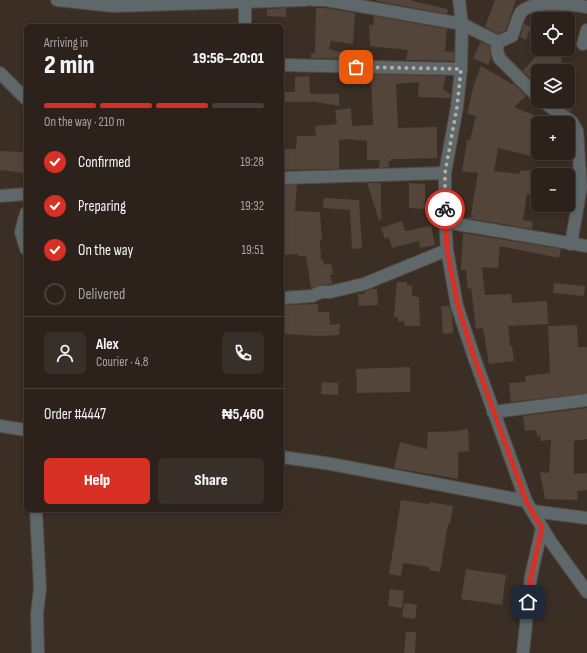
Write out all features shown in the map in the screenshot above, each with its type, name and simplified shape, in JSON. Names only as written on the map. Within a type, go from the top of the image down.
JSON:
[{"type":"street","points":[[57,0],[114,6],[306,0]]},
{"type":"street","points":[[313,0],[326,0],[462,24],[498,42],[512,36],[522,12],[532,3],[555,2],[587,6]]},
{"type":"street","points":[[459,0],[462,24],[461,69],[457,107],[445,173],[445,222],[447,250],[458,306],[493,412],[529,506],[542,528],[587,592]]},
{"type":"street","points":[[245,1],[245,24]]},
{"type":"street","points":[[583,44],[587,30]]},
{"type":"street","points":[[498,42],[497,49],[499,58],[531,90]]},
{"type":"street","points":[[284,65],[461,69]]},
{"type":"street","points":[[0,73],[24,97]]},
{"type":"street","points":[[552,108],[572,122],[577,131],[581,187],[571,244]]},
{"type":"street","points":[[284,178],[445,173]]},
{"type":"street","points":[[0,196],[24,194]]},
{"type":"street","points":[[24,221],[21,232],[24,242]]},
{"type":"street","points":[[445,222],[587,246]]},
{"type":"street","points":[[284,298],[312,296],[321,292],[330,292],[364,284],[447,250]]},
{"type":"street","points":[[493,412],[587,400]]},
{"type":"street","points":[[0,426],[24,430]]},
{"type":"street","points":[[284,457],[338,466],[587,518]]},
{"type":"street","points":[[36,512],[40,588],[37,614],[38,653]]},
{"type":"street","points":[[523,653],[531,576],[542,528]]},
{"type":"building","points":[[376,0],[412,0],[448,9],[447,14]]},
{"type":"building","points":[[495,0],[516,0],[506,30],[498,34],[485,27]]},
{"type":"building","points":[[286,8],[286,17],[267,16],[267,9]]},
{"type":"building","points":[[316,8],[355,13],[353,44],[331,41],[329,49],[365,59],[311,58],[311,53],[315,53]]},
{"type":"building","points":[[374,16],[447,29],[445,51],[454,52],[454,61],[406,60],[408,50],[370,46],[369,25],[373,25]]},
{"type":"building","points":[[524,24],[531,27],[526,40],[520,37]]},
{"type":"building","points":[[481,42],[490,46],[491,58],[488,65],[473,58]]},
{"type":"building","points":[[536,56],[562,56],[561,64],[531,64],[531,79],[523,71]]},
{"type":"building","points":[[481,66],[512,84],[513,83],[526,96],[514,107],[536,116],[531,116],[531,156],[498,148],[494,171],[520,174],[520,171],[531,170],[531,195],[527,194],[523,220],[533,222],[532,229],[466,218],[476,216],[471,215],[478,173],[462,171],[467,140],[470,140],[476,116],[467,114],[474,84]]},
{"type":"building","points":[[371,74],[446,76],[443,89],[451,95],[450,98],[418,97],[419,82],[396,84],[398,128],[437,127],[437,158],[391,159],[391,161],[389,161],[389,167],[379,168],[380,160],[367,160],[367,141],[349,139],[339,140],[339,169],[284,170],[284,149],[296,149],[297,136],[316,136],[315,126],[337,124],[335,110],[351,108],[352,126],[373,125]]},
{"type":"building","points":[[309,76],[310,94],[339,94],[339,106],[311,101],[284,102],[284,92],[295,92],[295,77]]},
{"type":"building","points":[[565,108],[572,108],[570,112]]},
{"type":"building","points":[[0,151],[24,152],[24,173],[0,170]]},
{"type":"building","points":[[367,183],[381,183],[381,219],[379,220]]},
{"type":"building","points":[[409,183],[425,184],[425,209],[409,208]]},
{"type":"building","points":[[284,185],[297,185],[295,211],[320,212],[322,240],[320,240],[321,260],[323,260],[324,265],[331,263],[333,274],[330,275],[332,284],[311,288],[306,256],[298,256],[298,254],[284,255]]},
{"type":"building","points":[[324,198],[359,200],[362,248],[352,249],[350,210],[323,208]]},
{"type":"building","points":[[402,221],[405,231],[431,226],[435,245],[420,248],[419,241],[392,248],[389,237],[385,239],[381,228]]},
{"type":"building","points":[[463,233],[561,249],[559,258],[500,246],[498,268],[482,267],[485,295],[511,294],[512,303],[547,301],[548,324],[508,326],[510,346],[512,346],[514,361],[489,364],[483,328],[476,329],[471,288],[468,289],[466,270],[461,270]]},
{"type":"building","points":[[397,282],[407,282],[407,285],[412,286],[412,296],[419,297],[420,326],[405,326],[404,321],[398,322],[398,317],[394,317]]},
{"type":"building","points":[[554,283],[585,286],[584,296],[553,293]]},
{"type":"building","points":[[371,289],[377,289],[378,305],[359,306],[358,294],[365,294],[365,292]]},
{"type":"building","points":[[318,304],[318,312],[329,312],[330,325],[340,324],[339,335],[320,336],[284,334],[284,305]]},
{"type":"building","points":[[441,306],[449,306],[452,315],[453,333],[443,334]]},
{"type":"building","points":[[577,325],[578,347],[587,347],[587,393],[511,402],[509,383],[526,382],[525,376],[550,373],[548,326]]},
{"type":"building","points":[[410,367],[410,392],[357,393],[356,369]]},
{"type":"building","points":[[322,382],[338,383],[338,395],[321,394]]},
{"type":"building","points":[[587,408],[587,439],[574,441],[574,474],[587,473],[587,490],[577,491],[578,500],[545,499],[540,472],[549,473],[551,440],[541,441],[540,435],[537,436],[536,430],[525,431],[523,416]]},
{"type":"building","points":[[468,429],[469,451],[458,452],[458,479],[394,468],[400,442],[427,449],[428,432],[459,431]]},
{"type":"building","points":[[401,500],[429,504],[429,502],[453,506],[450,524],[448,524],[440,572],[429,570],[429,567],[403,563],[401,576],[389,574]]},
{"type":"building","points":[[466,569],[506,575],[502,605],[461,599]]},
{"type":"building","points":[[390,589],[404,591],[402,608],[388,606]]},
{"type":"building","points":[[404,603],[417,605],[415,619],[402,617]]},
{"type":"building","points":[[406,632],[416,632],[415,653],[404,653]]},
{"type":"way so far","points":[[356,67],[461,69],[457,107],[445,173],[445,209]]},
{"type":"route","points":[[445,209],[447,250],[458,306],[493,412],[517,473],[526,501],[542,528],[531,576],[528,602]]}]
